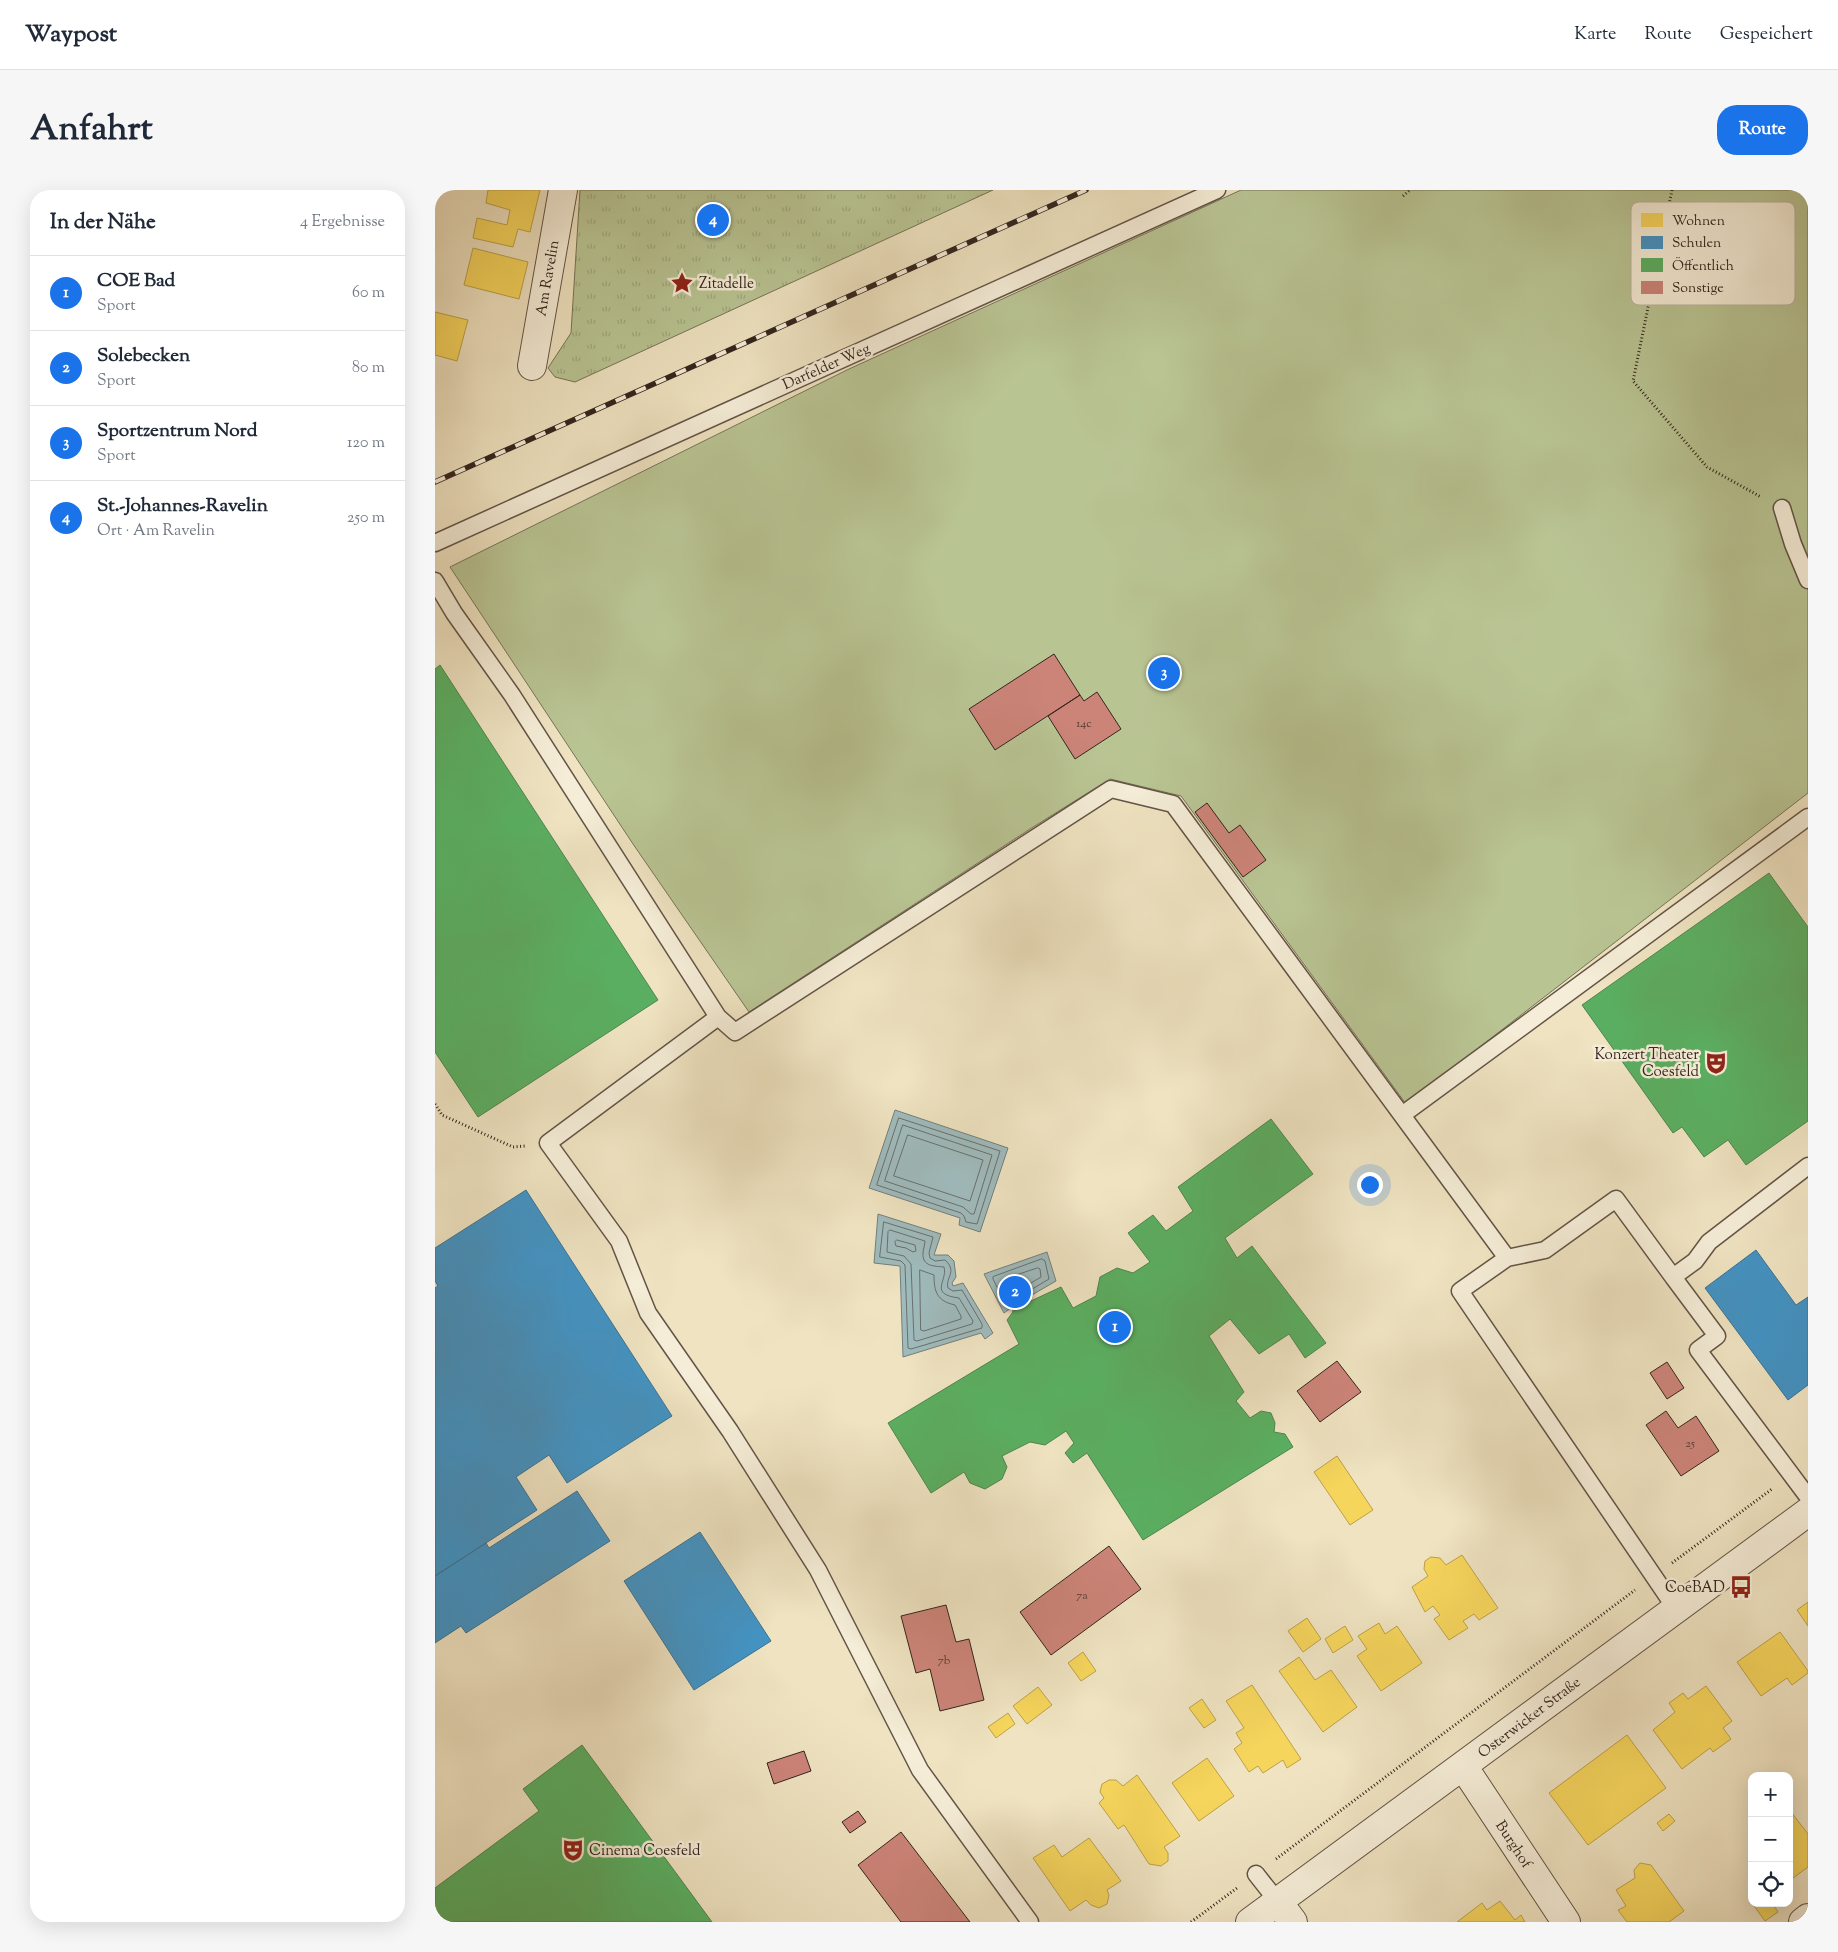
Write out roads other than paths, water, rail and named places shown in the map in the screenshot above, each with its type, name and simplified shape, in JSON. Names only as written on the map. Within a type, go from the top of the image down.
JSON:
[{"type":"street","name":"Am Ravelin","points":[[532,366],[563,190]]},
{"type":"street","name":"Osterwicker Straße","points":[[1250,1922],[1286,1912],[1463,1766],[1808,1512]]},
{"type":"street","name":"Burghof","points":[[1463,1766],[1566,1922]]},
{"type":"street","points":[[1803,1922],[1808,1918]]},
{"type":"lane","name":"Darfelder Weg","points":[[435,543],[1217,190]]},
{"type":"lane","points":[[1782,508],[1793,544],[1808,580]]},
{"type":"lane","points":[[435,581],[454,613],[517,703],[719,1017],[735,1032],[1111,789],[1173,804],[1507,1258]]},
{"type":"lane","points":[[1403,1115],[1808,817]]},
{"type":"lane","points":[[719,1017],[549,1144],[619,1241],[648,1313],[730,1431],[818,1570],[920,1770],[1031,1922]]},
{"type":"lane","points":[[1673,1276],[1695,1261],[1709,1242],[1808,1166]]},
{"type":"lane","points":[[1676,1609],[1460,1291],[1507,1258],[1545,1250],[1616,1199],[1717,1336],[1698,1350],[1808,1497]]},
{"type":"lane","points":[[1256,1874],[1286,1912]]},
{"type":"water","points":[[895,1110],[1008,1148],[980,1232],[959,1225],[960,1218],[869,1188]]},
{"type":"water","points":[[878,1214],[941,1234],[934,1255],[948,1255],[954,1261],[956,1277],[952,1283],[953,1286],[963,1283],[993,1333],[985,1339],[981,1333],[903,1357],[900,1266],[874,1263]]},
{"type":"water","points":[[1047,1252],[1056,1281],[1018,1303],[1021,1319],[1013,1312],[1012,1307],[1004,1313],[984,1274]]},
{"type":"railway","points":[[435,482],[1086,190]]},
{"type":"place","name":"St.-Johannes-Ravelin","points":[[713,220]]},
{"type":"place","name":"Zitadelle","points":[[682,283]]},
{"type":"place","name":"Sportzentrum Nord","points":[[1164,673]]},
{"type":"place","name":"Konzert Theater Coesfeld","points":[[1716,1063]]},
{"type":"place","name":"Solebecken","points":[[1015,1292]]},
{"type":"place","name":"COE Bad","points":[[1115,1327]]},
{"type":"place","name":"CoeBAD","points":[[1741,1587]]},
{"type":"place","name":"Cinema Coesfeld","points":[[573,1850]]}]
